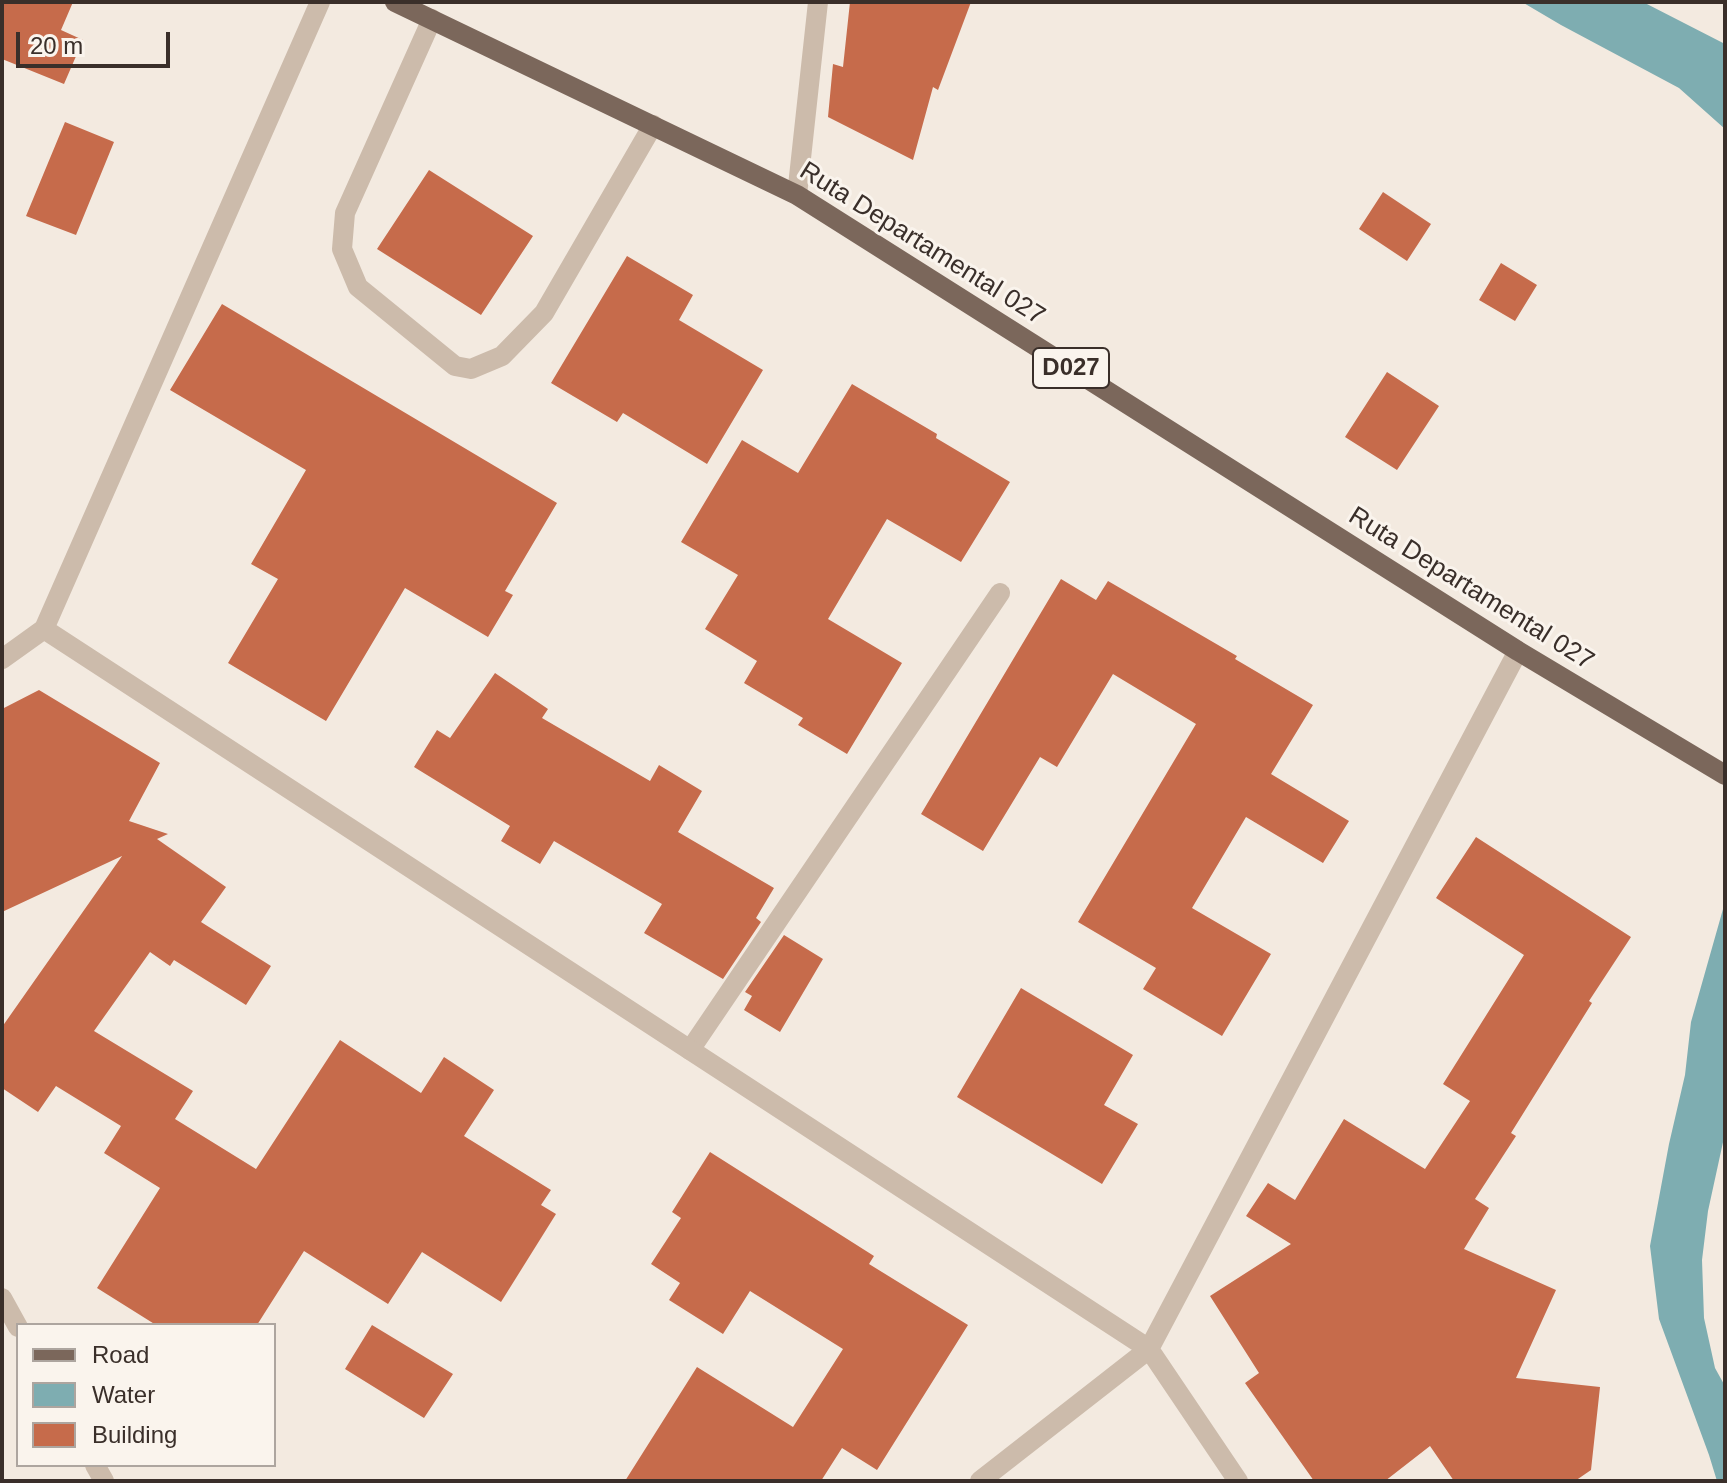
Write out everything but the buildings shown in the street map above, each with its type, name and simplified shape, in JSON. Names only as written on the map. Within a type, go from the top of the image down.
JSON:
[{"type":"main road","name":"Ruta Departamental 027","points":[[395,2],[797,195],[1518,651],[1725,775]]},
{"type":"street","points":[[2,659],[44,629],[320,2]]},
{"type":"street","points":[[797,195],[818,2]]},
{"type":"street","points":[[432,19],[345,213],[342,249],[358,287],[455,366],[471,369],[502,356],[544,313],[653,125]]},
{"type":"street","points":[[690,1050],[1000,593]]},
{"type":"street","points":[[44,629],[1149,1349],[1238,1481]]},
{"type":"street","points":[[980,1481],[1149,1349],[1518,651]]},
{"type":"street","points":[[2,1298],[16,1323]]},
{"type":"water","points":[[1522,2],[1643,2],[1725,44],[1725,129],[1679,88]]},
{"type":"water","points":[[1725,902],[1725,1133],[1708,1211],[1702,1260],[1704,1318],[1715,1368],[1725,1386],[1725,1481],[1717,1481],[1659,1319],[1650,1246],[1685,1075],[1691,1022]]}]
